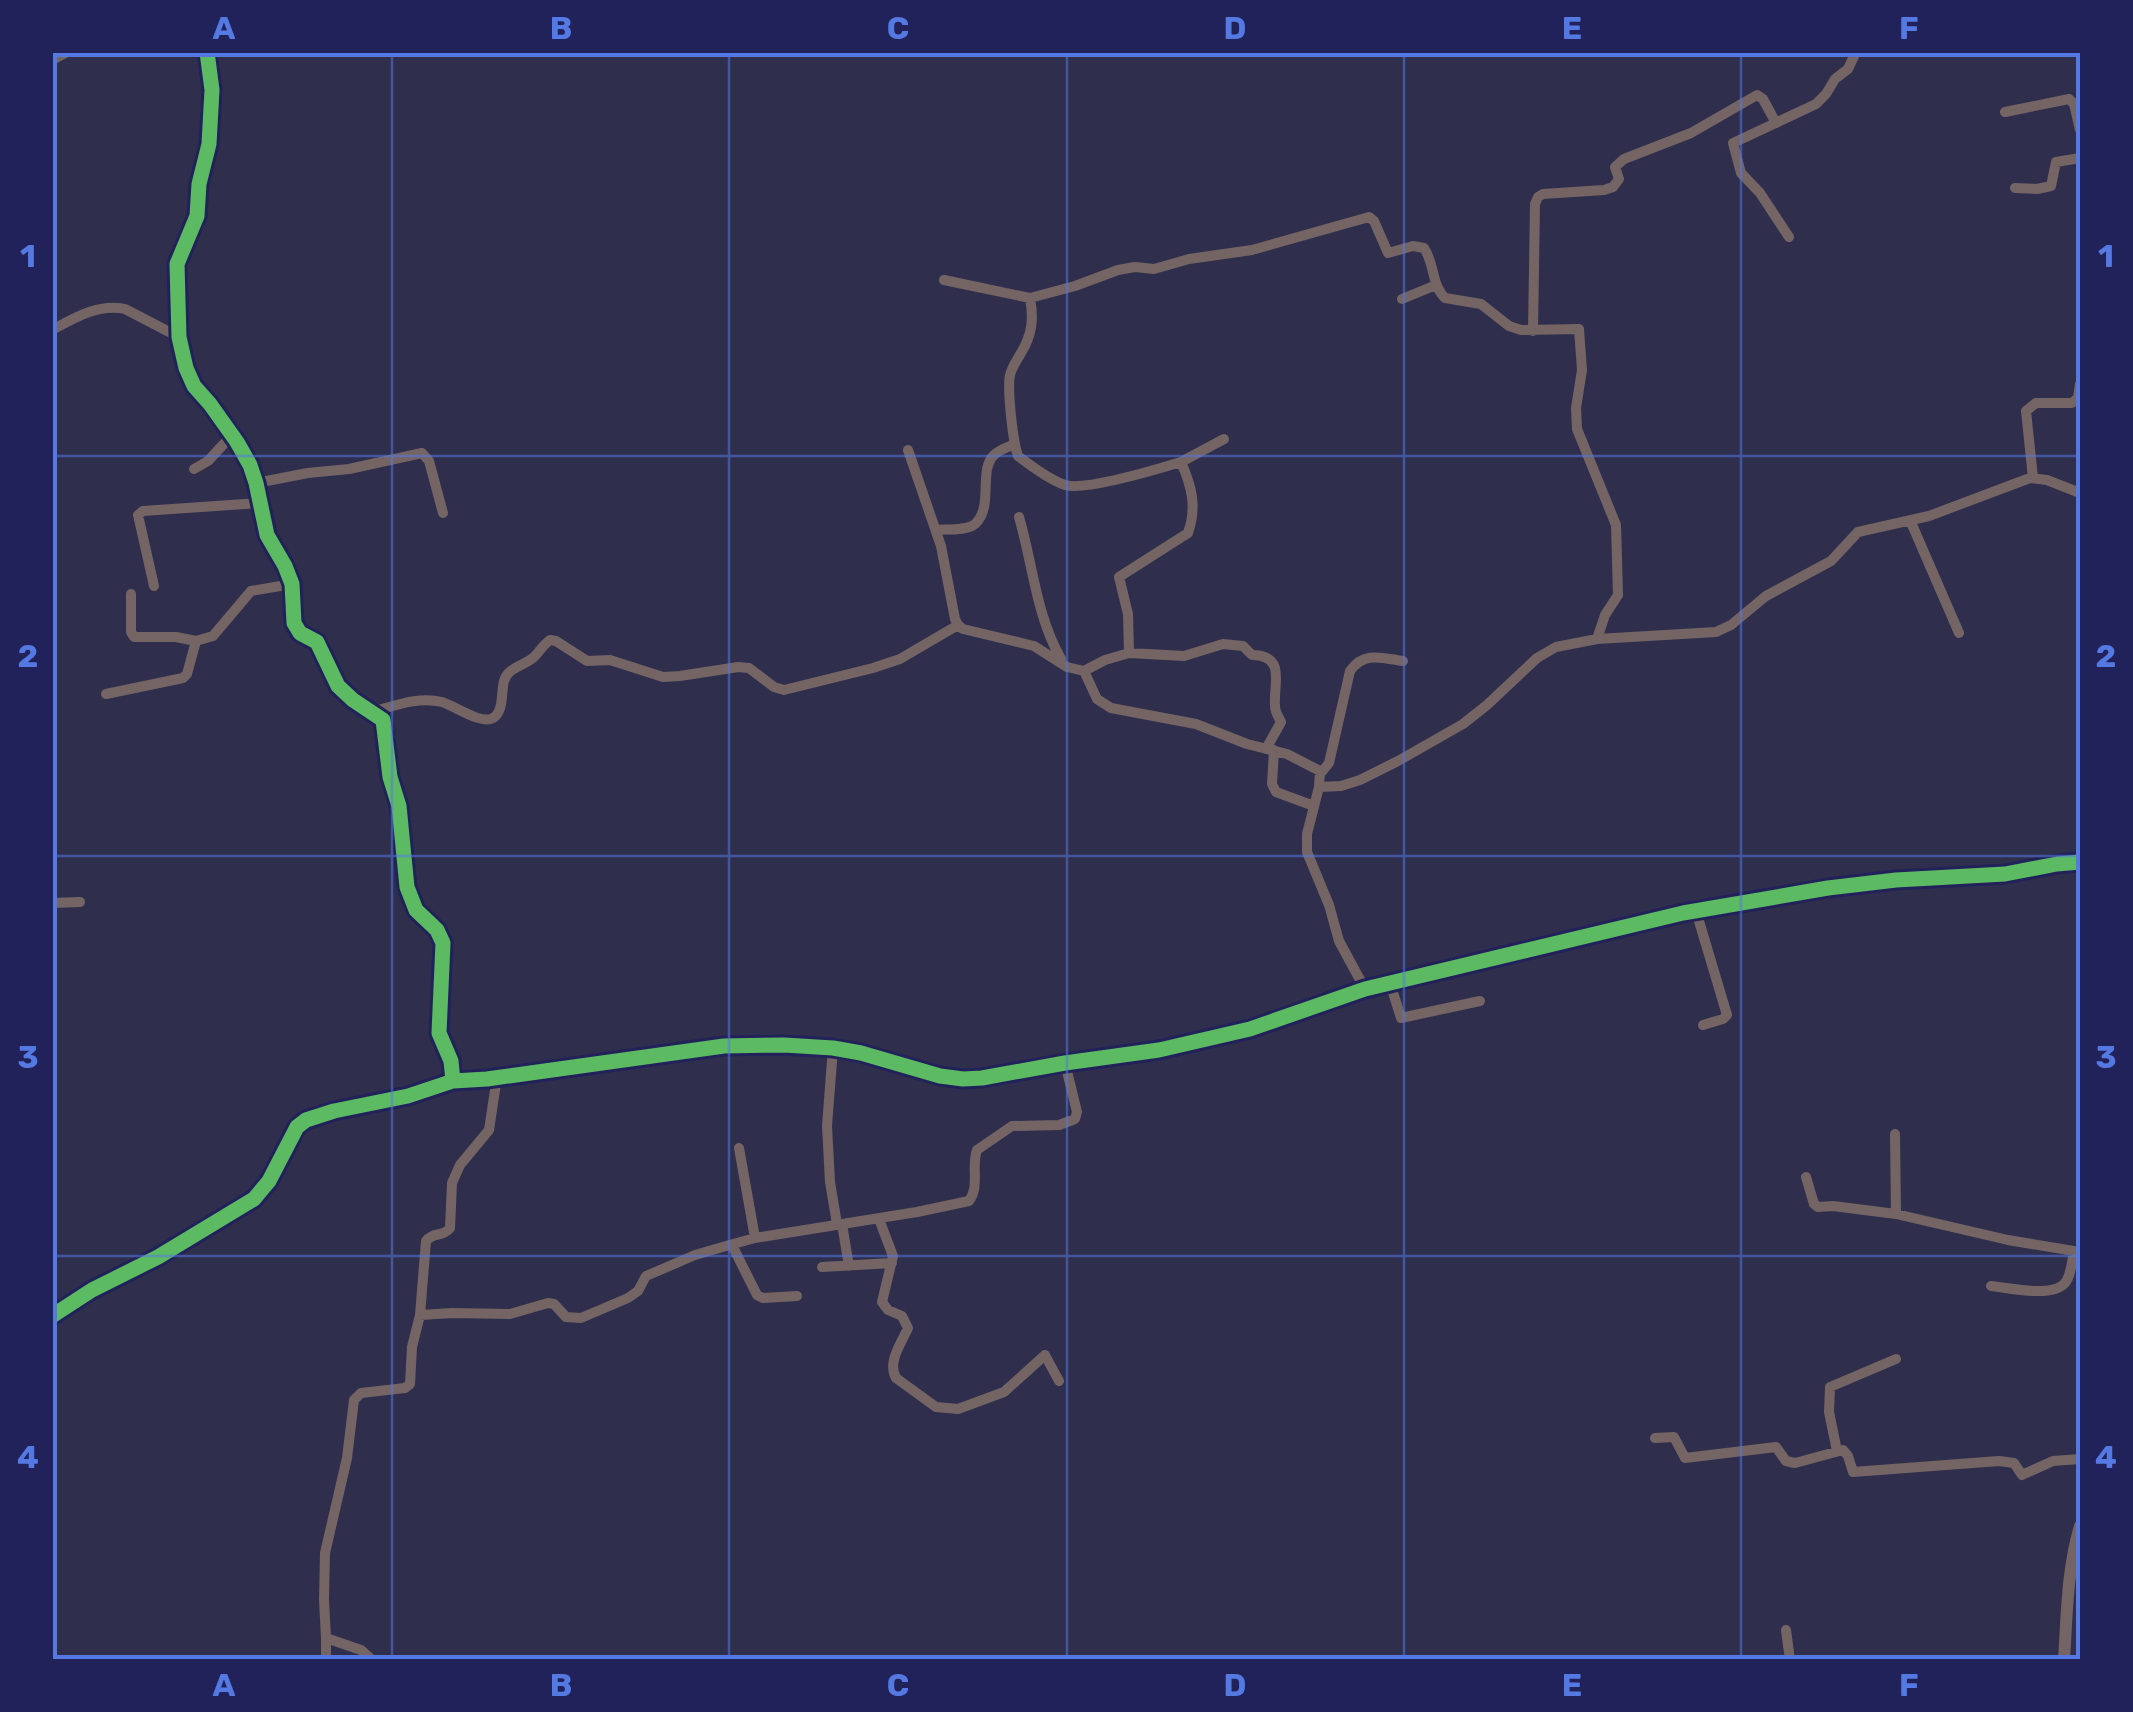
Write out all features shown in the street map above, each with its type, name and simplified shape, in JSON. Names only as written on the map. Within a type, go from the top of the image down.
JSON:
[{"type":"street","points":[[52,60],[67,52]]},
{"type":"street","points":[[207,52],[212,90],[208,144],[197,216],[177,264],[180,337],[186,368],[246,456],[267,534],[292,584],[296,628],[317,642],[338,686],[385,724],[410,897],[443,943],[439,1034],[451,1062],[453,1081]]},
{"type":"street","points":[[1789,237],[1760,193],[1741,173],[1733,144],[1816,104],[1848,69],[1856,52]]},
{"type":"street","points":[[1532,331],[1538,197],[1613,187],[1618,184],[1618,163],[1691,133],[1757,95],[1764,99],[1776,123]]},
{"type":"street","points":[[2006,112],[2069,99],[2074,104],[2080,130]]},
{"type":"street","points":[[2015,188],[2052,186],[2056,162],[2080,158]]},
{"type":"street","points":[[944,280],[1030,298],[1118,270],[1154,269],[1189,259],[1252,250],[1369,217],[1390,254],[1413,246],[1424,248],[1436,285],[1446,298],[1476,302],[1509,326],[1532,331],[1577,328],[1582,370],[1577,429],[1617,531],[1618,595],[1597,638]]},
{"type":"street","points":[[1402,299],[1436,285]]},
{"type":"street","points":[[1030,298],[1032,326],[1010,380],[1015,444],[1022,460],[1071,486],[1119,479],[1181,462],[1224,439]]},
{"type":"street","points":[[52,330],[82,314],[116,307],[180,337]]},
{"type":"street","points":[[2033,478],[2026,411],[2036,403],[2076,401],[2080,384]]},
{"type":"street","points":[[194,468],[208,461],[232,435]]},
{"type":"street","points":[[936,530],[975,524],[986,501],[991,458],[1015,444]]},
{"type":"street","points":[[908,450],[936,530],[958,625]]},
{"type":"street","points":[[256,483],[422,453],[444,513]]},
{"type":"street","points":[[1129,653],[1128,614],[1119,577],[1188,533],[1194,498],[1181,462]]},
{"type":"street","points":[[1319,787],[1350,784],[1398,762],[1470,719],[1546,652],[1597,638],[1723,630],[1766,596],[1831,561],[1853,534],[1928,516],[2033,478],[2080,492]]},
{"type":"street","points":[[154,586],[138,515],[260,502]]},
{"type":"street","points":[[1018,517],[1044,623],[1064,665]]},
{"type":"street","points":[[1910,520],[1959,633]]},
{"type":"street","points":[[131,594],[134,637],[196,640],[217,633],[251,591],[292,584]]},
{"type":"street","points":[[958,625],[1034,646],[1072,670],[1084,671],[1129,653],[1184,656],[1230,644],[1243,646],[1252,655],[1265,656],[1276,672],[1274,709],[1281,722],[1270,750],[1272,784],[1276,792],[1314,806]]},
{"type":"street","points":[[372,712],[428,700],[442,702],[475,718],[494,718],[508,673],[534,657],[550,640],[587,661],[610,660],[662,676],[749,668],[784,690],[900,659],[958,625]]},
{"type":"street","points":[[106,694],[183,678],[196,640]]},
{"type":"street","points":[[1366,989],[1339,941],[1330,905],[1307,852],[1307,834],[1320,773],[1329,763],[1350,671],[1366,656],[1403,661]]},
{"type":"street","points":[[1084,671],[1097,699],[1110,708],[1196,724],[1315,767],[1320,773]]},
{"type":"street","points":[[52,1316],[248,1203],[269,1181],[288,1141],[302,1123],[314,1116],[408,1096],[453,1081],[724,1046],[784,1044],[875,1056],[940,1076],[988,1078],[1158,1050],[1250,1029],[1366,989],[1696,911],[1862,884],[1985,876],[2080,862]]},
{"type":"street","points":[[52,902],[80,902]]},
{"type":"street","points":[[1696,911],[1727,1011],[1724,1020],[1702,1025]]},
{"type":"street","points":[[1390,983],[1401,1018],[1480,1001]]},
{"type":"street","points":[[832,1048],[827,1126],[830,1182],[850,1266]]},
{"type":"street","points":[[420,1315],[510,1314],[548,1303],[554,1304],[566,1318],[581,1318],[635,1294],[650,1274],[695,1255],[756,1238],[970,1200],[975,1190],[977,1150],[1012,1126],[1053,1126],[1076,1119],[1065,1063]]},
{"type":"street","points":[[326,1660],[325,1553],[347,1458],[354,1400],[361,1393],[408,1386],[420,1315],[426,1241],[450,1228],[452,1183],[460,1165],[490,1130],[497,1077]]},
{"type":"street","points":[[1894,1134],[1896,1214]]},
{"type":"street","points":[[739,1148],[756,1238]]},
{"type":"street","points":[[1806,1177],[1818,1207],[1896,1214],[2077,1252],[2068,1280],[2054,1290],[1990,1286]]},
{"type":"street","points":[[879,1219],[892,1251],[882,1302],[888,1310],[902,1316],[908,1328],[897,1351],[892,1373],[896,1378],[932,1404],[951,1410],[1010,1388],[1044,1355],[1060,1380]]},
{"type":"street","points":[[732,1244],[760,1298],[797,1296]]},
{"type":"street","points":[[822,1267],[892,1264]]},
{"type":"street","points":[[1837,1451],[1829,1412],[1830,1387],[1896,1359]]},
{"type":"street","points":[[1654,1438],[1674,1437],[1682,1455],[1688,1458],[1776,1447],[1786,1462],[1795,1462],[1842,1450],[1853,1472],[1999,1461],[2014,1463],[2022,1475],[2053,1462],[2080,1459]]},
{"type":"street","points":[[2064,1660],[2069,1582],[2080,1526]]},
{"type":"street","points":[[1786,1630],[1790,1660]]},
{"type":"street","points":[[326,1638],[366,1652],[372,1660]]},
{"type":"cycle path","points":[[207,52],[212,90],[209,144],[199,184],[197,216],[177,264],[179,337],[186,368],[194,386],[250,465],[267,535],[292,584],[294,623],[300,633],[317,642],[338,686],[383,720],[390,777],[399,806],[407,887],[416,910],[437,930],[443,943],[439,1033],[451,1061],[453,1081]]},
{"type":"cycle path","points":[[52,1316],[254,1199],[269,1181],[297,1127],[306,1120],[453,1081],[724,1046],[784,1045],[833,1048],[940,1076],[982,1078],[1159,1050],[1250,1029],[1365,989],[1683,913],[1828,888],[2005,874],[2080,862]]}]
